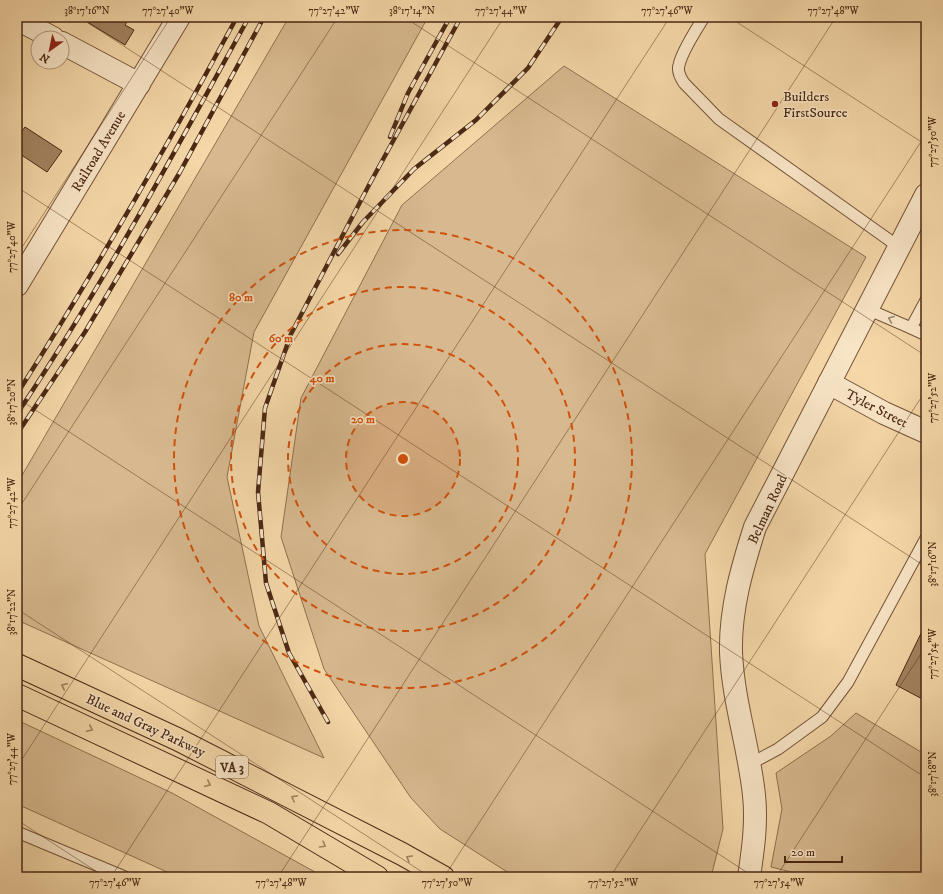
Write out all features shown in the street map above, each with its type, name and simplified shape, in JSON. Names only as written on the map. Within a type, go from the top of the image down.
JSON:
[{"type":"highway","name":"Blue and Gray Parkway","points":[[17,665],[177,739],[402,854],[443,877]]},
{"type":"highway","name":"Blue and Gray Parkway","points":[[17,695],[269,813],[377,877]]},
{"type":"street","name":"Railroad Avenue","points":[[17,285],[179,17]]},
{"type":"street","points":[[17,19],[38,30]]},
{"type":"street","points":[[70,47],[139,84]]},
{"type":"street","name":"Belman Road","points":[[749,877],[755,831],[754,797],[750,764],[734,684],[731,650],[734,611],[741,573],[755,527],[926,195]]},
{"type":"street","name":"Tyler Street","points":[[829,383],[884,413],[926,432]]},
{"type":"lane","points":[[704,17],[678,66],[680,76],[684,83],[719,119],[899,247]]},
{"type":"lane","points":[[911,328],[926,300]]},
{"type":"lane","points":[[867,309],[926,335]]},
{"type":"lane","points":[[750,764],[778,749],[822,718],[833,704],[848,682],[926,538]]},
{"type":"lane","points":[[17,832],[125,877]]},
{"type":"shaded area","points":[[289,17],[428,17],[254,332],[227,477],[259,626],[324,758],[17,620],[17,484]]},
{"type":"shaded area","points":[[564,66],[866,257],[705,554],[723,829],[711,877],[515,877],[440,829],[411,798],[324,669],[281,537],[301,398],[402,205]]},
{"type":"shaded area","points":[[856,713],[926,755],[926,877],[811,877],[771,867],[782,809],[776,773],[831,736]]},
{"type":"shaded area","points":[[17,720],[172,793],[324,877],[178,877],[17,804]]},
{"type":"building","points":[[79,17],[130,17],[125,25],[134,30],[125,45]]},
{"type":"building","points":[[25,127],[62,151],[47,172],[17,152],[17,138]]},
{"type":"building","points":[[926,623],[926,701],[896,685]]},
{"type":"railway","points":[[17,394],[75,301],[130,207],[237,17]]},
{"type":"railway","points":[[17,414],[79,317],[108,268],[249,17]]},
{"type":"railway","points":[[17,434],[85,332],[180,172],[264,17]]},
{"type":"railway","points":[[390,137],[408,93],[450,17]]},
{"type":"railway","points":[[328,722],[289,653],[266,583],[258,492],[265,408],[291,334],[369,185],[461,17]]},
{"type":"railway","points":[[338,254],[363,222],[414,169],[476,120],[528,68],[562,17]]},
{"type":"place","name":"Builders FirstSource","points":[[775,104]]}]
